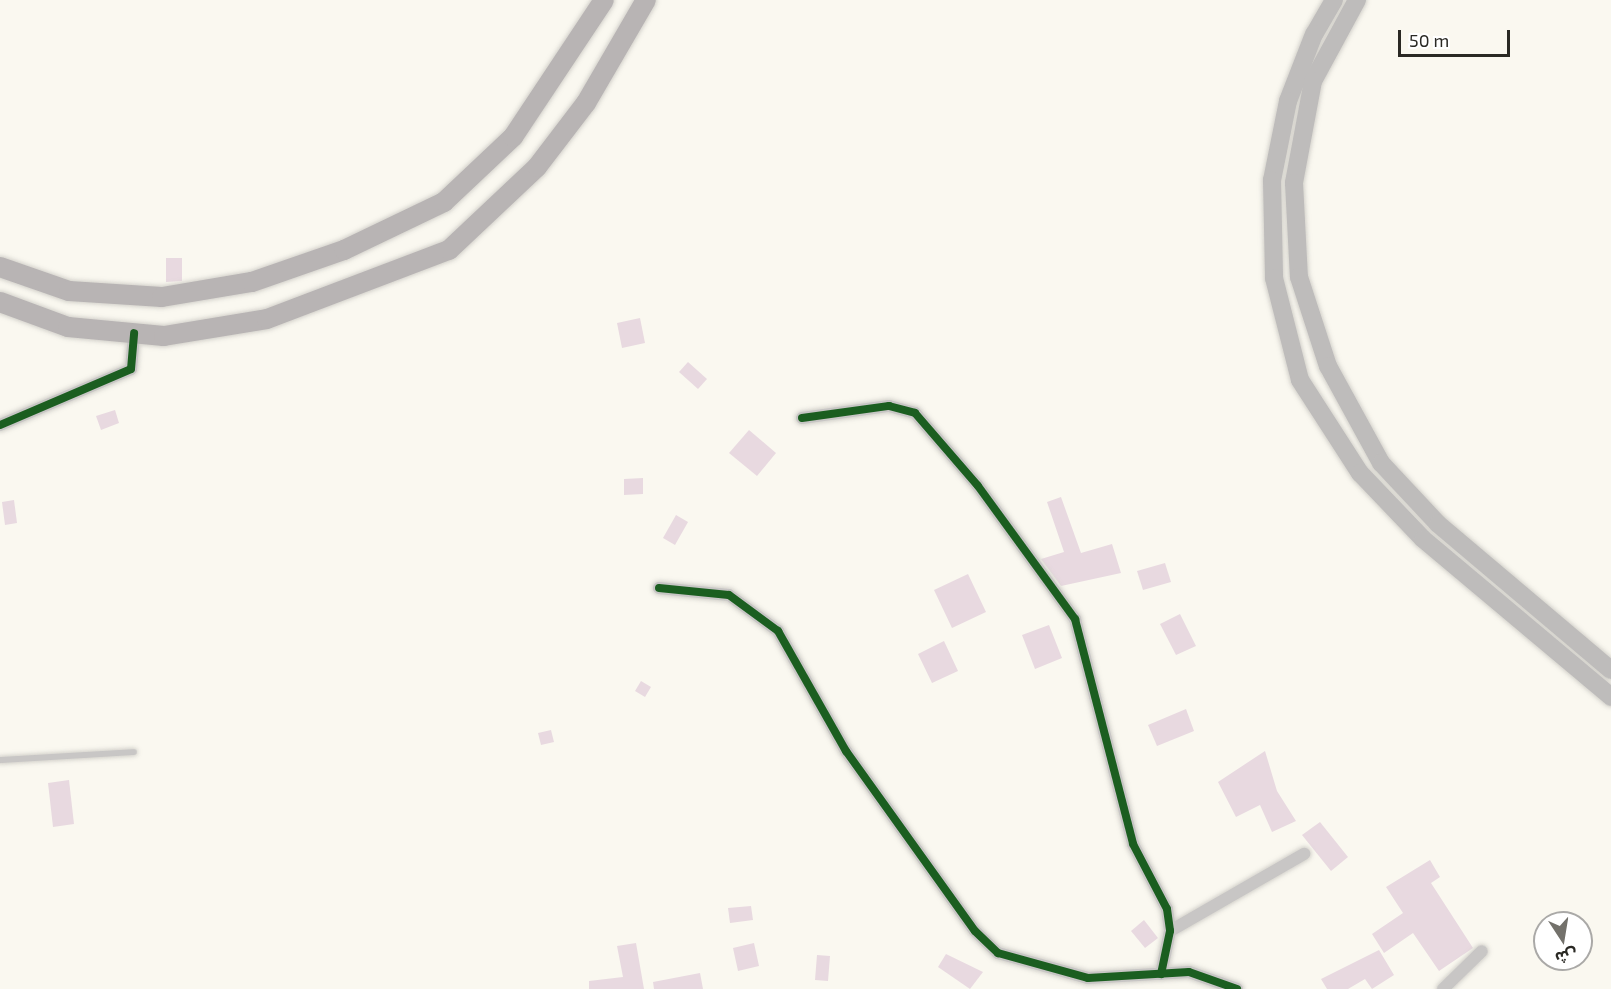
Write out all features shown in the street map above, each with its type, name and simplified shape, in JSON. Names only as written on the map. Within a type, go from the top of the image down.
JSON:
[{"type":"main road","points":[[0,267],[69,291],[162,297],[252,282],[344,250],[444,202],[513,137],[604,0]]},
{"type":"main road","points":[[0,302],[68,327],[164,336],[267,319],[449,250],[537,167],[586,103],[646,0]]},
{"type":"main road","points":[[1334,0],[1314,34],[1288,101],[1272,180],[1274,278],[1300,380],[1360,473],[1423,539],[1611,697]]},
{"type":"main road","points":[[1357,0],[1313,81],[1294,183],[1299,277],[1328,366],[1381,463],[1438,524],[1611,670]]},
{"type":"main road","points":[[1281,310],[1308,303]]},
{"type":"street","points":[[0,425],[131,369],[134,333]]},
{"type":"street","points":[[802,418],[889,406],[915,413],[978,486],[1074,619],[1133,844],[1163,901],[1170,931],[1161,974]]},
{"type":"street","points":[[659,588],[729,595],[778,632],[846,751],[989,946],[1019,962],[1088,978],[1200,973],[1236,989]]},
{"type":"street","points":[[1170,931],[1304,854]]},
{"type":"street","points":[[1443,989],[1482,951]]},
{"type":"lane","points":[[0,760],[134,752]]},
{"type":"building","points":[[166,258],[182,258],[182,281],[166,282]]},
{"type":"building","points":[[640,318],[645,343],[622,348],[617,323]]},
{"type":"building","points":[[688,362],[707,379],[698,389],[679,372]]},
{"type":"building","points":[[115,410],[119,423],[101,430],[96,416]]},
{"type":"building","points":[[749,430],[776,453],[757,476],[729,453]]},
{"type":"building","points":[[643,478],[643,494],[624,495],[624,479]]},
{"type":"building","points":[[1061,497],[1081,553],[1112,544],[1121,573],[1061,586],[1041,559],[1064,552],[1047,502]]},
{"type":"building","points":[[14,500],[17,523],[5,525],[2,502]]},
{"type":"building","points":[[676,515],[688,522],[675,545],[663,538]]},
{"type":"building","points":[[1165,563],[1171,582],[1143,590],[1137,571]]},
{"type":"building","points":[[968,574],[986,612],[952,628],[934,590]]},
{"type":"building","points":[[1180,614],[1196,646],[1176,655],[1160,624]]},
{"type":"building","points":[[1049,625],[1062,658],[1035,669],[1022,635]]},
{"type":"building","points":[[944,641],[958,671],[932,683],[918,654]]},
{"type":"building","points":[[641,681],[651,687],[645,697],[635,691]]},
{"type":"building","points":[[1186,709],[1194,731],[1157,746],[1148,725]]},
{"type":"building","points":[[551,730],[554,742],[541,745],[538,733]]},
{"type":"building","points":[[1265,751],[1277,791],[1296,821],[1272,832],[1260,805],[1236,817],[1218,782]]},
{"type":"building","points":[[69,780],[74,824],[53,827],[48,783]]},
{"type":"building","points":[[1320,822],[1348,857],[1331,871],[1302,835]]},
{"type":"building","points":[[1430,860],[1440,877],[1431,883],[1473,948],[1439,971],[1413,933],[1384,953],[1372,934],[1403,913],[1386,887]]},
{"type":"building","points":[[751,906],[753,920],[730,923],[728,908]]},
{"type":"building","points":[[1144,920],[1158,938],[1145,948],[1131,931]]},
{"type":"building","points":[[636,943],[644,989],[589,989],[589,981],[623,977],[617,946]]},
{"type":"building","points":[[754,943],[759,966],[738,971],[733,948]]},
{"type":"building","points":[[1379,950],[1394,975],[1372,989],[1365,979],[1348,989],[1327,989],[1321,979]]},
{"type":"building","points":[[946,954],[983,972],[970,989],[938,967]]},
{"type":"building","points":[[817,955],[830,956],[828,981],[815,980]]},
{"type":"building","points":[[700,973],[703,989],[654,989],[653,982]]},
{"type":"cycle path","points":[[0,425],[131,369],[134,333]]},
{"type":"cycle path","points":[[802,418],[889,406],[915,413],[978,486],[1075,619],[1133,844],[1167,909],[1170,931],[1161,974]]},
{"type":"cycle path","points":[[659,588],[729,595],[778,631],[846,751],[975,931],[998,953],[1088,978],[1189,972],[1237,989]]}]
